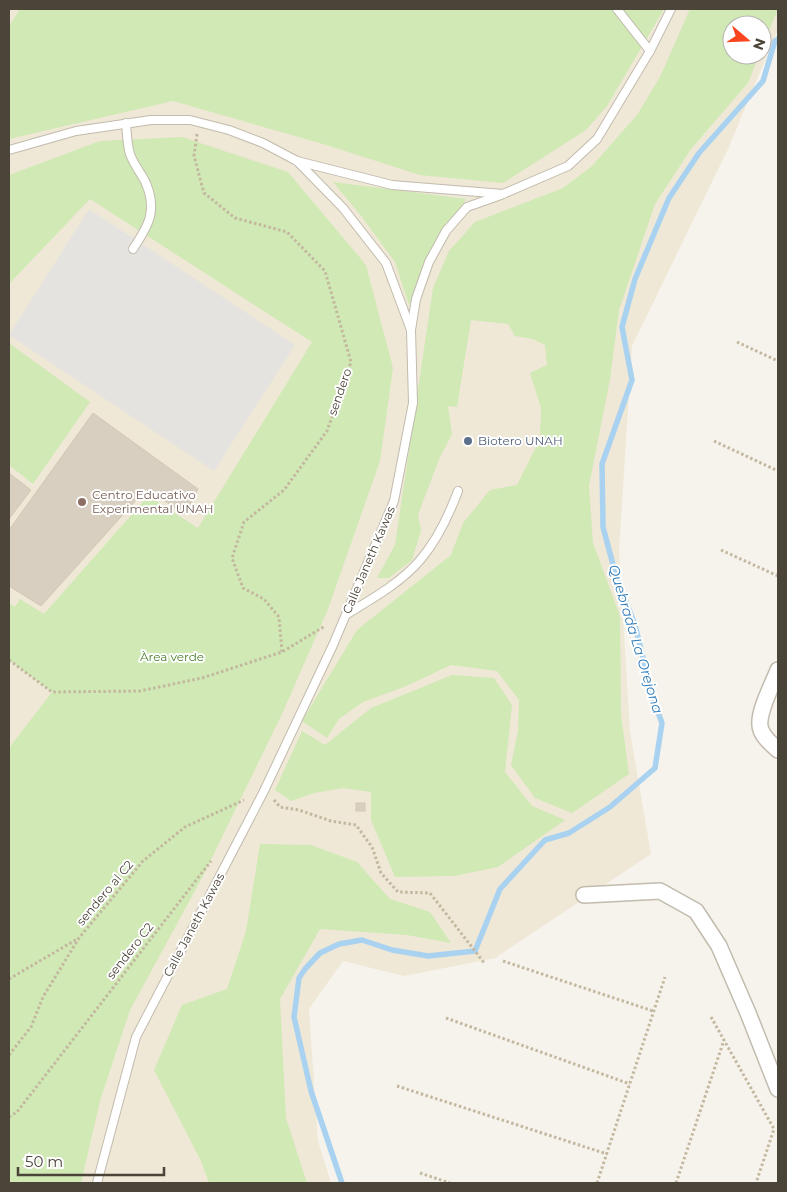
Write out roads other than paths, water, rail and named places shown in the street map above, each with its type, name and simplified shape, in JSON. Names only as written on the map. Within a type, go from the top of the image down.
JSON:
[{"type":"street","points":[[778,670],[760,716],[760,729],[778,750]]},
{"type":"street","points":[[584,895],[660,891],[696,911],[719,946],[778,1089]]},
{"type":"lane","points":[[617,9],[650,52]]},
{"type":"lane","points":[[410,330],[416,299],[429,262],[446,231],[467,208],[568,166],[597,139],[650,52],[672,9]]},
{"type":"lane","name":"Calle Janeth Kawas","points":[[9,150],[76,131],[151,120],[190,120],[229,130],[263,143],[297,161],[343,208],[386,264],[410,330],[413,403],[394,501],[347,614],[263,793],[136,1037],[97,1183]]},
{"type":"lane","points":[[126,123],[130,154],[151,197],[151,214],[147,227],[133,249]]},
{"type":"lane","points":[[297,161],[392,185],[503,194]]},
{"type":"lane","points":[[347,614],[387,590],[421,560],[446,522],[458,491]]},
{"type":"waterway","name":"Quebrada La Orejona","points":[[342,1183],[311,1091],[294,1017],[299,978],[305,969],[320,953],[339,944],[362,940],[392,950],[428,956],[475,951],[500,889],[545,840],[569,833],[610,807],[655,768],[662,723],[653,699],[635,625],[616,576],[603,527],[602,464],[632,380],[622,327],[635,279],[669,198],[699,153],[763,81],[775,41],[778,39]]},
{"type":"place","name":"Biotero UNAH","points":[[468,441]]},
{"type":"place","name":"Centro Educativo Experimental UNAH","points":[[82,502]]},
{"type":"park label","name":"Àrea verde","points":[[172,657]]}]
